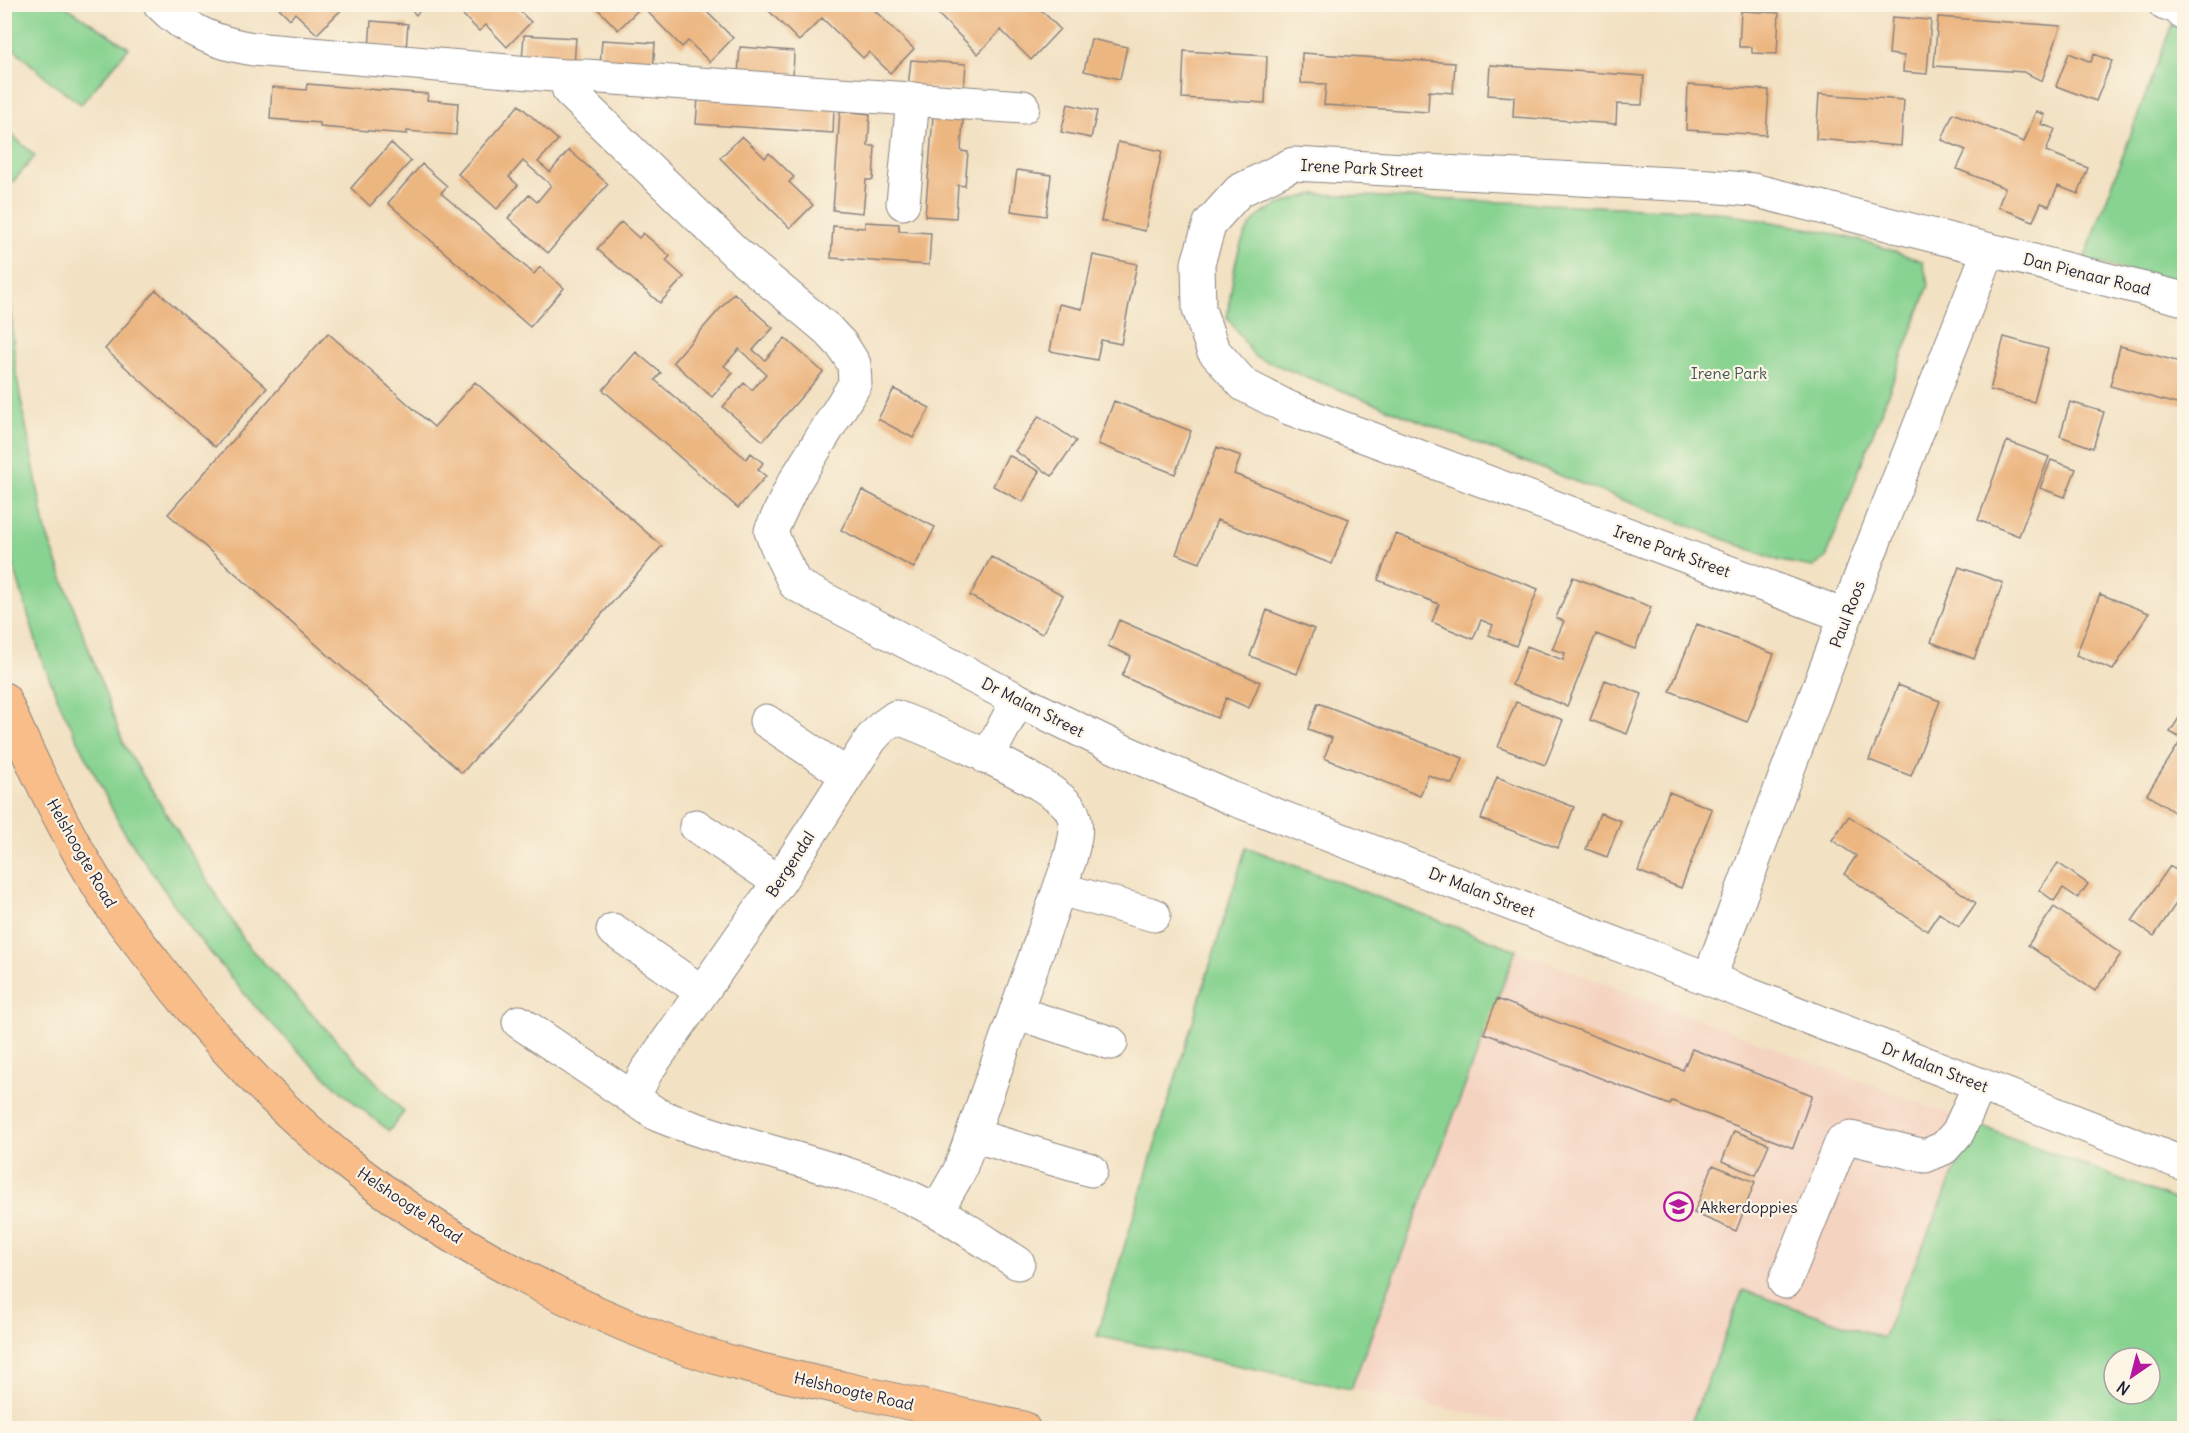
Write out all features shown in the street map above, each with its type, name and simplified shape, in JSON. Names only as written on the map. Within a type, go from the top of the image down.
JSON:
[{"type":"main road","name":"Helshoogte Road","points":[[4,699],[32,763],[73,840],[115,910],[191,1011],[273,1097],[346,1163],[413,1210],[504,1265],[584,1306],[664,1340],[749,1368],[1023,1428]]},
{"type":"street","points":[[160,4],[174,18],[199,34],[226,44],[244,47],[565,76],[1023,107]]},
{"type":"street","points":[[2165,4],[2176,6],[2184,14]]},
{"type":"street","name":"Dr Malan Street","points":[[565,76],[570,91],[735,252],[827,329],[842,345],[854,364],[855,384],[792,486],[771,531],[776,547],[785,560],[795,584],[1018,700],[1119,749],[1232,798],[1708,979],[2184,1164]]},
{"type":"street","points":[[903,203],[913,99]]},
{"type":"street","name":"Irene Park Street","points":[[1846,616],[1289,408],[1244,385],[1213,350],[1199,309],[1198,263],[1210,223],[1239,191],[1293,164],[1753,190],[1989,250]]},
{"type":"street","name":"Dan Pienaar Road","points":[[1989,250],[2184,299]]},
{"type":"street","name":"Paul Roos","points":[[1708,979],[1989,250]]},
{"type":"street","points":[[987,758],[1018,700]]},
{"type":"street","name":"Bergendal","points":[[633,1098],[646,1072],[779,882],[871,739],[896,717],[1023,775],[1050,790],[1071,810],[1076,826],[1075,843],[1017,1013],[959,1172],[937,1210]]},
{"type":"street","points":[[766,721],[847,775]]},
{"type":"street","points":[[696,826],[779,882]]},
{"type":"street","points":[[1060,889],[1154,915]]},
{"type":"street","points":[[613,930],[702,992]]},
{"type":"street","points":[[1017,1013],[1111,1043]]},
{"type":"street","points":[[519,1022],[658,1115],[906,1196],[937,1210],[1018,1263]]},
{"type":"street","points":[[1785,1282],[1842,1141],[1851,1138],[1925,1156],[1944,1148],[1958,1132],[1980,1084]]},
{"type":"street","points":[[972,1135],[1091,1170]]},
{"type":"shaded area","name":"Akkerdoppies","points":[[1516,950],[1975,1124],[1882,1338],[1743,1291],[1689,1428],[1542,1428],[1351,1389]]},
{"type":"green space","points":[[5,4],[64,5],[129,48],[81,104],[53,84],[5,41]]},
{"type":"green space","points":[[2172,24],[2184,30],[2184,284],[2084,260]]},
{"type":"green space","points":[[5,132],[11,134],[35,156],[5,191]]},
{"type":"green space","name":"Irene Park","points":[[1315,194],[1711,211],[1822,231],[1876,245],[1922,261],[1929,285],[1826,558],[1813,567],[1780,561],[1255,357],[1227,317],[1235,266],[1242,241],[1260,215],[1283,203]]},
{"type":"green space","points":[[5,246],[16,373],[46,532],[124,745],[247,945],[404,1112],[389,1131],[303,1056],[253,1004],[191,929],[121,827],[60,704],[41,658],[5,537]]},
{"type":"green space","points":[[1246,847],[1516,950],[1351,1389],[1097,1336]]},
{"type":"green space","points":[[1975,1124],[2184,1203],[2184,1428],[1689,1428],[1743,1290],[1883,1338]]},
{"type":"building","points":[[275,4],[334,4],[341,10],[317,34],[295,13],[290,19]]},
{"type":"building","points":[[406,4],[426,4],[416,15]]},
{"type":"building","points":[[452,4],[512,4],[531,22],[507,47],[486,25],[479,31]]},
{"type":"building","points":[[593,4],[699,4],[733,38],[710,62],[688,41],[682,47],[642,6],[618,30]]},
{"type":"building","points":[[762,4],[868,4],[914,49],[890,73],[869,52],[863,58],[822,18],[799,41]]},
{"type":"building","points":[[928,4],[1035,4],[1060,29],[1031,60],[1001,30],[978,54]]},
{"type":"building","points":[[1741,11],[1779,13],[1777,54],[1752,53],[1752,47],[1739,47]]},
{"type":"building","points":[[1892,17],[1931,20],[1927,74],[1903,72],[1904,56],[1889,54]]},
{"type":"building","points":[[1938,17],[2061,26],[2042,81],[2024,72],[1934,66]]},
{"type":"building","points":[[371,21],[408,24],[406,50],[369,48]]},
{"type":"building","points":[[524,35],[576,38],[574,65],[522,61]]},
{"type":"building","points":[[1091,39],[1127,47],[1120,79],[1084,71]]},
{"type":"building","points":[[602,40],[655,43],[653,71],[600,67]]},
{"type":"building","points":[[740,47],[794,51],[793,78],[738,74]]},
{"type":"building","points":[[1184,51],[1267,56],[1265,103],[1182,98]]},
{"type":"building","points":[[1302,53],[1455,63],[1453,93],[1429,91],[1428,112],[1324,105],[1326,84],[1301,83]]},
{"type":"building","points":[[2069,53],[2091,62],[2094,54],[2112,61],[2096,101],[2056,86]]},
{"type":"building","points":[[911,60],[966,64],[964,90],[908,87]]},
{"type":"building","points":[[1490,65],[1644,76],[1642,105],[1617,104],[1616,124],[1513,117],[1514,97],[1488,95]]},
{"type":"building","points":[[307,84],[428,94],[427,100],[458,103],[456,135],[407,131],[407,134],[320,127],[320,123],[270,119],[272,87],[306,90]]},
{"type":"building","points":[[1688,85],[1769,90],[1766,135],[1686,130]]},
{"type":"building","points":[[1819,94],[1904,100],[1901,146],[1816,139]]},
{"type":"building","points":[[698,98],[834,108],[833,133],[696,124]]},
{"type":"building","points":[[1068,104],[1097,111],[1091,138],[1061,132]]},
{"type":"building","points":[[519,105],[558,140],[538,162],[550,172],[569,150],[608,184],[548,253],[508,218],[529,195],[537,202],[551,185],[523,161],[509,177],[518,185],[497,209],[458,174]]},
{"type":"building","points":[[840,111],[870,114],[868,146],[875,146],[873,180],[866,180],[863,213],[833,210]]},
{"type":"building","points":[[2036,111],[2045,115],[2041,124],[2055,129],[2046,151],[2088,168],[2078,194],[2058,186],[2049,206],[2041,203],[2033,221],[1998,207],[2005,188],[1957,169],[1966,150],[1942,140],[1953,113],[2024,142]]},
{"type":"building","points":[[933,117],[963,119],[961,151],[968,152],[965,186],[958,185],[956,218],[925,216]]},
{"type":"building","points":[[742,136],[765,158],[769,153],[794,177],[789,182],[813,205],[790,228],[720,158]]},
{"type":"building","points":[[1118,142],[1162,151],[1145,231],[1101,221]]},
{"type":"building","points":[[391,143],[411,161],[370,206],[351,188]]},
{"type":"building","points":[[422,164],[447,186],[441,193],[534,274],[540,267],[564,288],[530,327],[388,203]]},
{"type":"building","points":[[1017,170],[1051,175],[1046,216],[1011,211]]},
{"type":"building","points":[[621,222],[639,238],[643,233],[670,256],[666,261],[684,277],[660,303],[597,249]]},
{"type":"building","points":[[865,222],[899,224],[899,231],[931,233],[929,265],[831,258],[833,226],[865,228]]},
{"type":"building","points":[[1093,255],[1137,264],[1121,344],[1101,340],[1097,360],[1050,351],[1059,304],[1082,309]]},
{"type":"building","points":[[156,290],[267,388],[215,447],[105,349]]},
{"type":"building","points":[[734,293],[773,328],[753,350],[765,360],[785,338],[823,372],[763,441],[723,407],[744,383],[752,390],[766,374],[739,349],[724,366],[733,373],[712,397],[673,362]]},
{"type":"building","points":[[328,333],[434,427],[475,382],[662,546],[462,773],[168,514]]},
{"type":"building","points":[[2004,337],[2048,349],[2034,402],[1990,390]]},
{"type":"building","points":[[2120,346],[2184,363],[2184,406],[2110,386]]},
{"type":"building","points":[[636,352],[661,373],[655,380],[746,459],[751,453],[763,463],[758,470],[766,476],[738,508],[603,390]]},
{"type":"building","points":[[894,389],[930,408],[913,438],[878,419]]},
{"type":"building","points":[[1114,401],[1191,431],[1175,474],[1098,444]]},
{"type":"building","points":[[2070,402],[2104,412],[2093,448],[2060,436]]},
{"type":"building","points":[[1039,416],[1076,441],[1052,476],[1015,451]]},
{"type":"building","points":[[2007,441],[2049,457],[2019,536],[1978,520]]},
{"type":"building","points":[[1217,447],[1241,456],[1234,474],[1349,519],[1332,564],[1217,520],[1200,563],[1176,554]]},
{"type":"building","points":[[1008,455],[1039,471],[1023,502],[993,486]]},
{"type":"building","points":[[2051,460],[2076,469],[2065,497],[2040,488]]},
{"type":"building","points":[[862,490],[935,527],[914,568],[841,530]]},
{"type":"building","points":[[1396,534],[1538,589],[1516,646],[1489,635],[1493,625],[1481,620],[1473,639],[1432,622],[1439,604],[1378,580]]},
{"type":"building","points":[[991,557],[1063,595],[1042,634],[970,596]]},
{"type":"building","points":[[1959,567],[2003,583],[1974,659],[1931,642]]},
{"type":"building","points":[[1573,577],[1651,607],[1635,649],[1596,634],[1567,706],[1512,685],[1527,646],[1563,660],[1565,653],[1552,649],[1564,621],[1556,618]]},
{"type":"building","points":[[2100,594],[2149,613],[2113,670],[2076,655]]},
{"type":"building","points":[[1267,610],[1314,629],[1297,674],[1250,656]]},
{"type":"building","points":[[1119,620],[1260,682],[1249,708],[1226,698],[1217,718],[1122,676],[1131,656],[1108,646]]},
{"type":"building","points":[[1697,624],[1774,654],[1747,722],[1670,691]]},
{"type":"building","points":[[1605,680],[1642,694],[1627,734],[1590,720]]},
{"type":"building","points":[[1898,685],[1940,701],[1911,776],[1869,760]]},
{"type":"building","points":[[1516,702],[1563,720],[1545,765],[1498,747]]},
{"type":"building","points":[[1318,703],[1463,758],[1452,784],[1428,775],[1420,796],[1324,758],[1332,738],[1308,729]]},
{"type":"building","points":[[2184,710],[2184,805],[2178,815],[2147,794],[2182,739],[2170,732]]},
{"type":"building","points":[[1497,777],[1574,807],[1558,848],[1481,819]]},
{"type":"building","points":[[1669,792],[1712,809],[1681,888],[1638,871]]},
{"type":"building","points":[[1600,813],[1621,821],[1607,857],[1586,849]]},
{"type":"building","points":[[1849,816],[1976,903],[1959,927],[1939,913],[1927,931],[1844,874],[1856,856],[1832,840]]},
{"type":"building","points":[[2058,863],[2088,884],[2078,898],[2063,888],[2054,901],[2039,890]]},
{"type":"building","points":[[2170,866],[2184,876],[2184,892],[2154,936],[2132,921]]},
{"type":"building","points":[[2054,907],[2121,954],[2095,991],[2028,945]]},
{"type":"building","points":[[1497,999],[1683,1070],[1692,1049],[1812,1095],[1793,1148],[1672,1101],[1670,1105],[1484,1033]]},
{"type":"building","points":[[1734,1131],[1769,1144],[1756,1175],[1722,1161]]},
{"type":"building","points":[[1713,1165],[1755,1182],[1736,1231],[1694,1213]]},
{"type":"place","name":"Akkerdoppies","points":[[1679,1207]]}]
